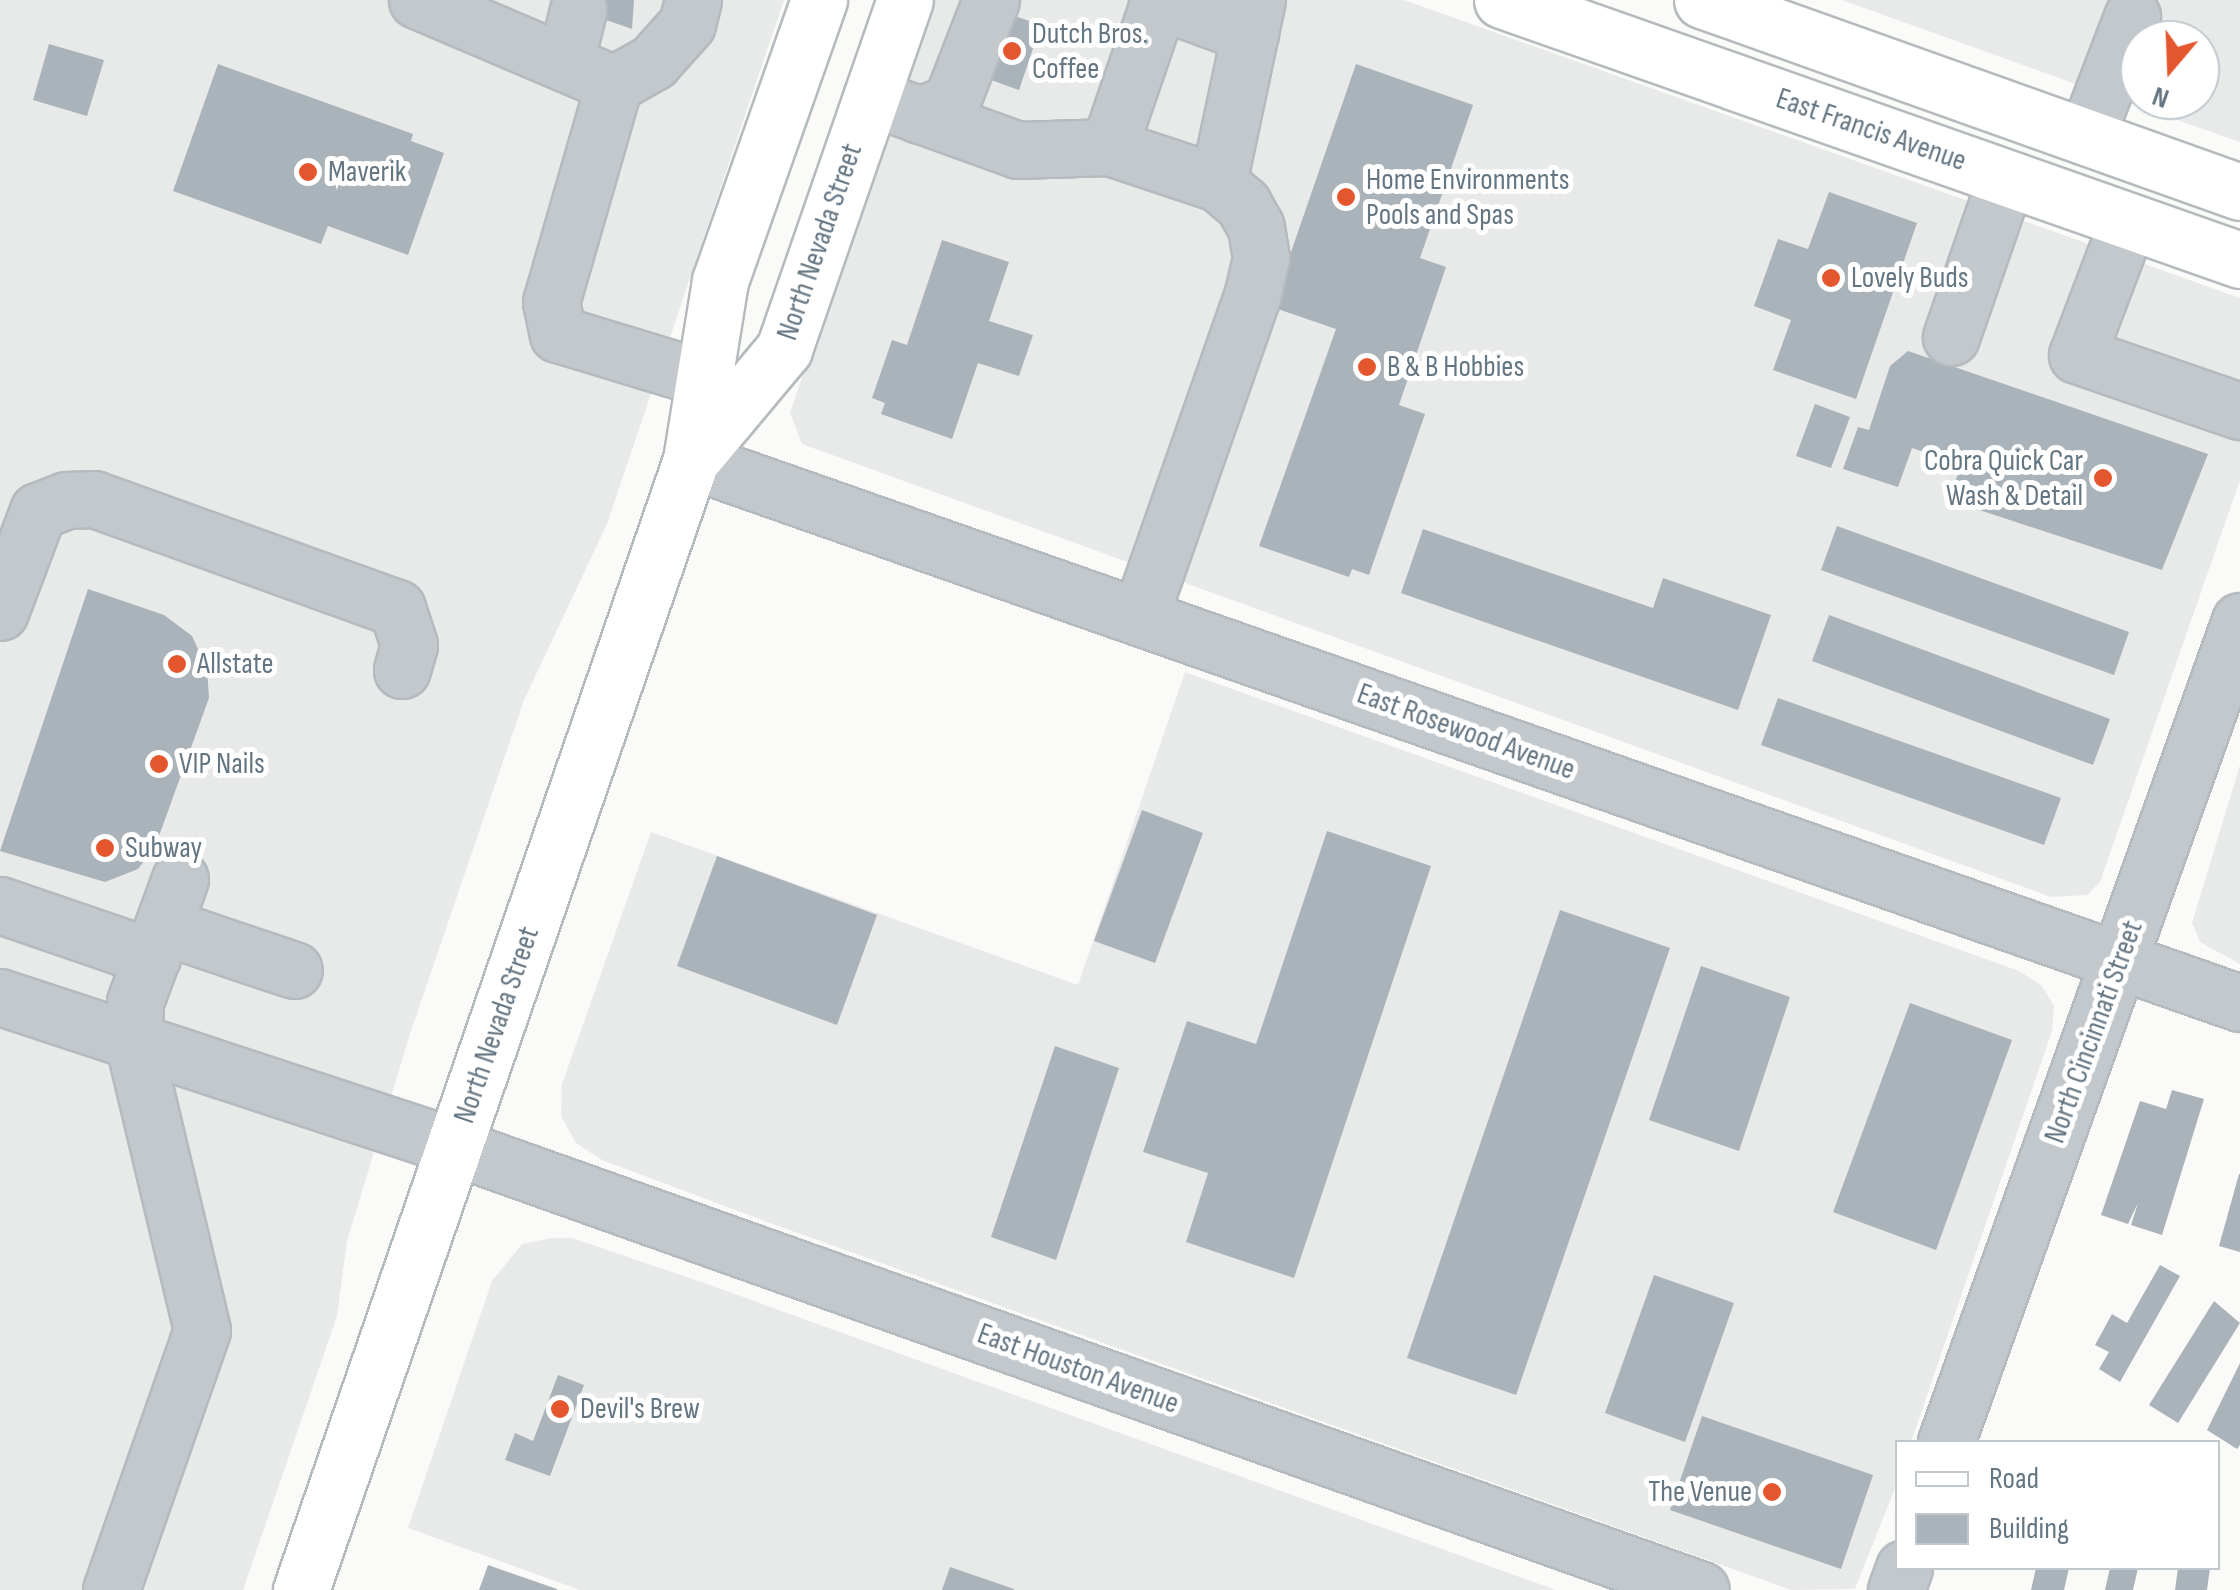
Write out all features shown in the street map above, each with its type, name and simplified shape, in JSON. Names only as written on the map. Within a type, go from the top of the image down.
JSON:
[{"type":"main road","name":"North Nevada Street","points":[[302,1590],[691,460],[720,281],[818,0]]},
{"type":"main road","name":"North Nevada Street","points":[[691,460],[784,349],[895,106],[905,0]]},
{"type":"main road","name":"East Francis Avenue","points":[[1502,0],[2240,260]]},
{"type":"main road","points":[[1736,6],[2240,192]]},
{"type":"street","points":[[431,3],[502,18],[589,74],[653,62],[686,24],[693,0]]},
{"type":"street","points":[[895,106],[951,103],[991,0]]},
{"type":"street","points":[[1109,147],[1158,0],[1253,17],[1218,183]]},
{"type":"street","points":[[578,10],[589,74],[551,302],[558,334],[706,379]]},
{"type":"street","points":[[2086,137],[2132,17]]},
{"type":"street","points":[[895,106],[1018,150],[1109,147],[1218,183],[1250,216],[1261,258],[1140,616]]},
{"type":"street","points":[[1951,337],[2006,178]]},
{"type":"street","points":[[2128,221],[2078,355],[2240,411]]},
{"type":"street","name":"East Rosewood Avenue","points":[[691,460],[2240,1003]]},
{"type":"street","points":[[0,612],[38,511],[66,500],[94,500],[397,608],[409,645],[402,670]]},
{"type":"street","name":"North Cincinnati Street","points":[[1947,1440],[2120,964],[2231,676],[2240,621]]},
{"type":"street","points":[[0,905],[165,921],[294,970]]},
{"type":"street","points":[[111,1590],[202,1330],[134,1044],[135,1002],[165,921]]},
{"type":"street","name":"East Houston Avenue","points":[[0,996],[134,1044],[455,1147],[1700,1590]]},
{"type":"shaded area","points":[[0,0],[784,0],[607,524],[524,700],[410,1034],[347,1241],[337,1316],[243,1590],[0,1590]]},
{"type":"shaded area","points":[[929,0],[1404,0],[2240,298],[2240,480],[2100,882],[2087,895],[2051,897],[802,444],[790,413]]},
{"type":"shaded area","points":[[1842,0],[2240,0],[2240,142],[2178,120],[2220,120],[2220,20],[2120,20],[2120,99]]},
{"type":"shaded area","points":[[1185,672],[2019,971],[2042,986],[2054,1006],[2052,1031],[1912,1440],[1895,1440],[1895,1488],[1855,1589],[1791,1590],[767,1222],[602,1160],[576,1143],[561,1116],[562,1084],[651,832],[1078,985]]},
{"type":"shaded area","points":[[2240,765],[2240,964],[2200,942],[2192,923]]},
{"type":"shaded area","points":[[572,1238],[704,1283],[1556,1590],[580,1590],[408,1528],[492,1281],[522,1244]]},
{"type":"building","points":[[552,0],[634,0],[632,29],[552,1]]},
{"type":"building","name":"Dutch Bros. Coffee","points":[[1006,13],[1041,25],[1019,90],[983,77]]},
{"type":"building","points":[[49,44],[104,60],[87,116],[33,100]]},
{"type":"building","name":"Maverik","points":[[218,64],[413,134],[411,141],[444,153],[408,255],[328,226],[321,244],[173,191]]},
{"type":"building","name":"B & B Hobbies","points":[[1356,64],[1473,105],[1420,258],[1446,267],[1399,405],[1425,414],[1369,575],[1352,569],[1349,577],[1259,546],[1336,329],[1272,307]]},
{"type":"building","name":"Lovely Buds","points":[[1829,192],[1917,223],[1856,399],[1773,370],[1791,320],[1754,306],[1778,239],[1808,249]]},
{"type":"building","points":[[942,240],[1009,262],[989,321],[1033,335],[1019,376],[978,363],[952,439],[881,414],[885,403],[872,398],[892,340],[907,345]]},
{"type":"building","points":[[1908,351],[2208,454],[2162,570],[1949,500],[1961,465],[1912,448],[1898,487],[1843,469],[1858,427],[1869,430],[1890,366]]},
{"type":"building","points":[[1815,404],[1850,417],[1831,468],[1796,456]]},
{"type":"building","points":[[1837,526],[2129,632],[2114,675],[1821,570]]},
{"type":"building","points":[[1423,529],[1653,608],[1663,578],[1771,615],[1738,710],[1401,593]]},
{"type":"building","points":[[88,589],[164,615],[192,636],[207,669],[209,698],[155,847],[138,869],[105,882],[0,851]]},
{"type":"building","points":[[1829,615],[2110,719],[2093,765],[1812,661]]},
{"type":"building","points":[[1778,698],[2061,798],[2044,845],[1761,745]]},
{"type":"building","points":[[1142,810],[1203,833],[1155,963],[1094,941]]},
{"type":"building","points":[[1327,831],[1431,866],[1294,1278],[1186,1242],[1208,1173],[1143,1152],[1187,1021],[1256,1044]]},
{"type":"building","points":[[717,856],[877,915],[837,1025],[677,966]]},
{"type":"building","points":[[1560,910],[1670,948],[1516,1395],[1407,1358]]},
{"type":"building","points":[[1701,966],[1790,997],[1739,1151],[1649,1120]]},
{"type":"building","points":[[1910,1003],[2012,1040],[1936,1250],[1833,1212]]},
{"type":"building","points":[[1055,1046],[1119,1068],[1056,1260],[991,1237]]},
{"type":"building","points":[[2172,1090],[2204,1099],[2162,1235],[2131,1225],[2138,1203],[2128,1224],[2101,1215],[2140,1101],[2166,1109]]},
{"type":"building","points":[[2240,1174],[2240,1252],[2219,1246]]},
{"type":"building","points":[[2160,1265],[2180,1276],[2120,1382],[2099,1369],[2109,1352],[2095,1345],[2112,1314],[2127,1323]]},
{"type":"building","points":[[1654,1275],[1734,1303],[1685,1442],[1605,1413]]},
{"type":"building","points":[[2214,1301],[2240,1323],[2178,1423],[2149,1405]]},
{"type":"building","points":[[2240,1363],[2240,1445],[2237,1449],[2207,1430]]},
{"type":"building","name":"Devil's Brew","points":[[558,1375],[584,1385],[550,1476],[505,1460],[515,1433],[533,1441]]},
{"type":"building","name":"The Venue","points":[[1702,1416],[1873,1475],[1841,1569],[1670,1510]]},
{"type":"building","points":[[488,1565],[557,1589],[557,1590],[479,1590]]},
{"type":"building","points":[[950,1567],[1014,1589],[1014,1590],[942,1590]]},
{"type":"building","points":[[2036,1570],[2069,1570],[2064,1590],[2031,1590]]},
{"type":"building","points":[[2110,1570],[2138,1570],[2133,1590],[2105,1590]]},
{"type":"building","points":[[2178,1570],[2210,1570],[2207,1590],[2175,1590]]},
{"type":"place","name":"Dutch Bros. Coffee","points":[[1012,51]]},
{"type":"place","name":"Maverik","points":[[308,172]]},
{"type":"place","name":"Home Environments Pools and Spas","points":[[1346,197]]},
{"type":"place","name":"Lovely Buds","points":[[1831,278]]},
{"type":"place","name":"B & B Hobbies","points":[[1367,367]]},
{"type":"place","name":"Cobra Quick Car Wash & Detail","points":[[2103,478]]},
{"type":"place","name":"Allstate","points":[[177,664]]},
{"type":"place","name":"VIP Nails","points":[[159,764]]},
{"type":"place","name":"Subway","points":[[105,848]]},
{"type":"place","name":"Devil's Brew","points":[[560,1409]]},
{"type":"place","name":"The Venue","points":[[1772,1492]]}]
